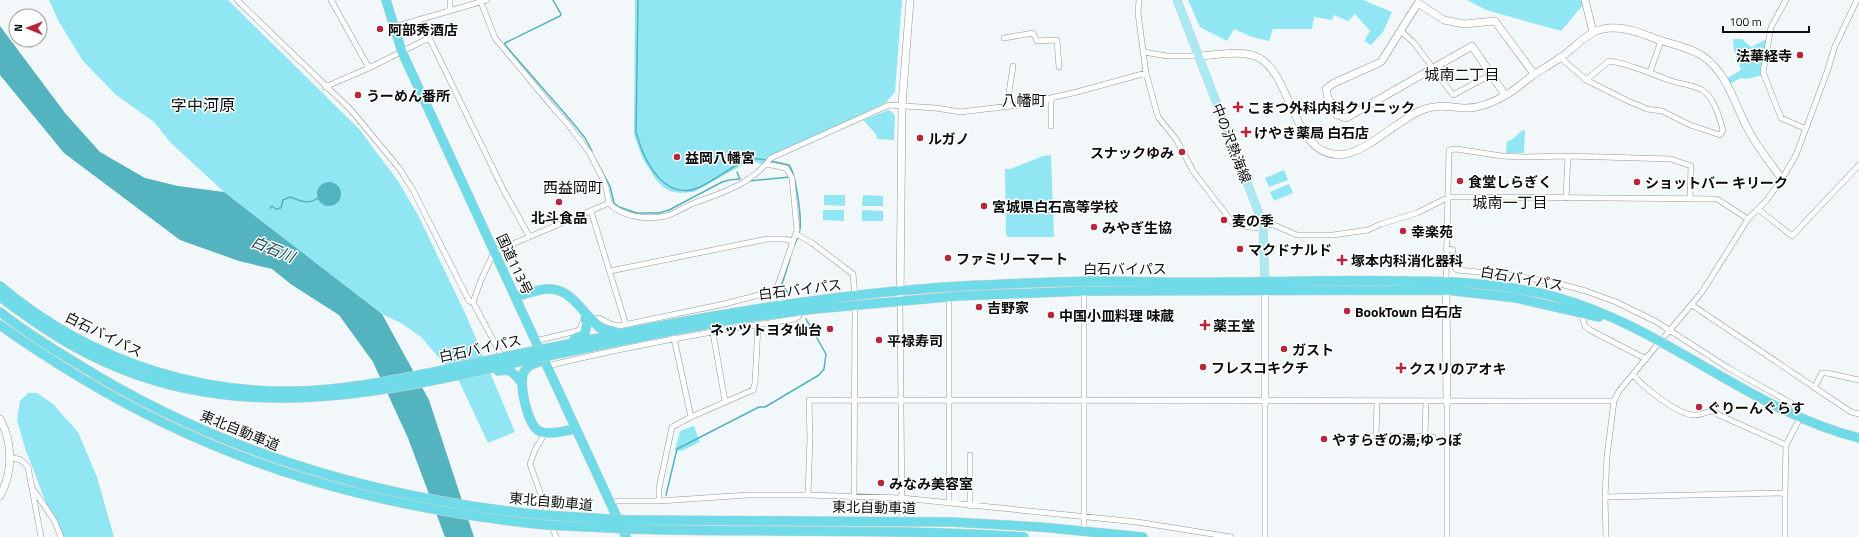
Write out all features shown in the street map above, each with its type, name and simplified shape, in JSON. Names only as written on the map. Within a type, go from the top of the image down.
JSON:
[{"type":"highway","name":"国道113号","points":[[386,0],[402,52],[515,297],[537,354],[576,429],[610,504],[628,533]]},
{"type":"highway","name":"白石バイパス","points":[[0,297],[52,334],[76,348],[112,365],[157,381],[192,390],[307,398],[353,394],[492,367],[626,328],[660,330],[798,311],[900,291],[1084,282],[1265,286],[1446,285],[1507,287],[1540,293],[1584,305],[1664,342],[1741,389],[1800,418],[1859,438]]},
{"type":"highway","name":"白石バイパス","points":[[1446,285],[1581,312],[1629,326]]},
{"type":"highway","name":"白石バイパス","points":[[0,286],[18,302],[55,327],[120,360],[144,369],[181,379],[251,394],[343,388],[408,377],[492,367],[507,356],[537,354],[566,357],[595,346],[660,330],[783,304],[855,300],[900,301],[1018,292],[1234,292],[1265,286]]},
{"type":"highway","points":[[515,297],[538,290],[556,289],[564,292],[580,306],[586,317],[588,323],[585,334],[565,341],[537,354],[524,370],[521,382],[533,426],[538,431],[544,433],[576,429]]},
{"type":"highway","name":"東北自動車道","points":[[0,312],[84,368],[140,400],[224,439],[267,456],[310,470],[376,488],[459,505],[544,515],[626,520],[952,522],[1040,527],[1142,537]]},
{"type":"highway","points":[[586,317],[600,328],[612,332],[626,328]]},
{"type":"highway","name":"東北自動車道","points":[[0,325],[50,360],[136,410],[178,430],[220,449],[312,482],[382,500],[462,515],[628,533],[902,532],[1024,537]]},
{"type":"highway","points":[[492,367],[513,372],[521,382]]},
{"type":"main road","name":"中の沢熱海線","points":[[1177,0],[1263,227],[1265,286]]},
{"type":"street","points":[[237,0],[325,87],[351,110],[398,168],[413,190],[469,301],[473,302],[507,356]]},
{"type":"street","points":[[331,0],[369,68]]},
{"type":"street","points":[[450,0],[450,10]]},
{"type":"street","points":[[394,27],[487,0]]},
{"type":"street","points":[[902,516],[900,291],[902,105],[910,0]]},
{"type":"street","points":[[1139,0],[1138,13],[1146,73],[1158,117],[1176,139],[1193,171],[1232,222],[1244,226],[1263,227],[1274,225],[1297,235],[1333,235],[1368,230],[1381,224],[1417,213],[1449,197],[1717,199],[1748,219]]},
{"type":"street","points":[[1585,0],[1593,32]]},
{"type":"street","points":[[1786,0],[1771,27],[1763,75],[1781,118],[1804,128]]},
{"type":"street","points":[[1665,336],[1692,305],[1748,219],[1782,179],[1796,154],[1804,128],[1827,72],[1834,46],[1857,0]]},
{"type":"street","points":[[481,2],[495,38],[567,123],[589,152],[606,187],[608,204],[617,211],[641,217],[666,216],[741,185],[771,158],[889,105],[902,105],[960,112],[1019,105],[1146,73]]},
{"type":"street","points":[[1505,95],[1472,46],[1346,118],[1337,115],[1328,98],[1326,89],[1334,83],[1381,62],[1418,4],[1444,20],[1464,24],[1495,21],[1534,74]]},
{"type":"street","points":[[420,20],[503,189],[529,236]]},
{"type":"street","points":[[1144,52],[1167,56],[1248,54],[1261,59],[1270,66],[1276,76],[1305,136],[1322,150],[1344,154],[1361,148],[1406,119],[1430,107],[1444,106],[1464,108],[1480,106],[1505,95],[1534,74],[1561,58],[1593,32],[1604,28],[1634,31],[1689,49],[1704,56],[1716,68],[1728,86],[1748,131],[1782,179]]},
{"type":"street","points":[[1400,30],[1414,43],[1453,95],[1490,74]]},
{"type":"street","points":[[1004,38],[1033,33],[1037,41],[1057,40],[1059,68]]},
{"type":"street","points":[[325,87],[369,68],[429,38]]},
{"type":"street","points":[[1650,72],[1661,41]]},
{"type":"street","points":[[1561,58],[1586,80],[1628,101],[1648,109],[1662,111],[1690,125],[1720,135],[1723,130],[1713,101],[1705,92],[1621,62],[1609,61],[1586,80]]},
{"type":"street","points":[[1007,106],[1013,66]]},
{"type":"street","points":[[1051,98],[1051,126]]},
{"type":"street","points":[[1447,537],[1446,248],[1449,197],[1449,150],[1456,148],[1502,156],[1671,159],[1691,166],[1690,199]]},
{"type":"street","points":[[1566,198],[1568,156]]},
{"type":"street","points":[[537,354],[557,336],[577,331],[582,323],[599,318],[612,325],[626,328],[774,291],[778,285],[792,241],[798,235],[791,177],[786,168],[766,163]]},
{"type":"street","points":[[1758,209],[1792,236],[1859,165]]},
{"type":"street","points":[[473,302],[494,252],[608,204]]},
{"type":"street","points":[[591,211],[626,328]]},
{"type":"street","points":[[798,235],[853,274],[855,300],[854,496]]},
{"type":"street","points":[[610,271],[767,239],[785,239],[792,241]]},
{"type":"street","points":[[1446,248],[1453,250],[1452,263],[1457,270],[1511,275],[1586,291],[1616,302],[1670,330],[1730,369],[1791,403],[1797,409],[1800,418],[1786,446],[1785,537]]},
{"type":"street","points":[[1084,282],[1084,528]]},
{"type":"street","points":[[1265,286],[1265,537]]},
{"type":"street","points":[[774,291],[783,304]]},
{"type":"street","points":[[949,303],[949,503]]},
{"type":"street","points":[[1692,305],[1814,388],[1851,412],[1859,414]]},
{"type":"street","points":[[537,354],[567,361],[674,338],[795,319],[799,316],[798,311]]},
{"type":"street","points":[[1581,312],[1585,326],[1590,330],[1646,358]]},
{"type":"street","points":[[659,501],[660,488],[672,427],[725,401],[753,390],[755,383],[758,325]]},
{"type":"street","points":[[713,332],[725,401]]},
{"type":"street","points":[[557,336],[567,361]]},
{"type":"street","points":[[674,338],[691,417]]},
{"type":"street","points":[[1606,537],[1605,497],[1607,456],[1614,401],[1620,391],[1658,344]]},
{"type":"street","points":[[1814,388],[1822,373],[1859,380]]},
{"type":"street","points":[[1633,375],[1653,393],[1686,413],[1694,416],[1714,411],[1719,415],[1786,446]]},
{"type":"street","points":[[808,495],[809,400],[1266,402],[1614,401]]},
{"type":"street","points":[[1376,436],[1377,402]]},
{"type":"street","points":[[1425,436],[1426,402]]},
{"type":"street","points":[[0,419],[7,436],[10,457],[7,480],[0,496]]},
{"type":"street","points":[[544,433],[535,450],[530,464],[556,537]]},
{"type":"street","points":[[1368,436],[1433,437]]},
{"type":"street","points":[[970,455],[970,506]]},
{"type":"street","points":[[10,457],[21,460],[28,467],[41,537]]},
{"type":"street","points":[[32,488],[54,520],[62,537]]},
{"type":"street","points":[[1605,497],[1785,493]]},
{"type":"street","points":[[610,504],[617,502],[659,501],[716,496],[808,495],[902,498],[1137,522],[1232,537]]},
{"type":"shaded area","points":[[49,0],[228,0],[359,129],[398,181],[418,215],[466,315],[515,432],[488,443],[459,381],[421,337],[401,323],[382,314],[224,192],[171,143],[154,122],[116,95],[83,61],[59,22]]},
{"type":"shaded area","points":[[635,0],[902,0],[895,92],[885,103],[786,150],[764,165],[757,162],[748,162],[694,192],[679,193],[670,191],[663,187],[655,178],[643,159],[634,135]]},
{"type":"shaded area","points":[[1188,0],[1363,0],[1392,12],[1383,32],[1371,45],[1364,41],[1370,31],[1355,14],[1348,21],[1334,15],[1332,20],[1314,17],[1312,29],[1273,29],[1269,41],[1252,37],[1234,29],[1227,41],[1200,27]]},
{"type":"shaded area","points":[[1467,0],[1587,0],[1561,31],[1486,10]]},
{"type":"shaded area","points":[[1769,38],[1763,75],[1746,79],[1741,78],[1728,85],[1724,80],[1741,70],[1734,51],[1733,39],[1742,39],[1751,47]]},
{"type":"shaded area","points":[[889,110],[895,115],[894,140],[877,139],[876,134],[863,120]]},
{"type":"shaded area","points":[[1525,130],[1524,153],[1506,153],[1507,141],[1510,141],[1520,132]]},
{"type":"shaded area","points":[[1051,155],[1054,237],[1008,237],[1006,234],[1005,169],[1010,169],[1043,156]]},
{"type":"shaded area","points":[[1284,170],[1288,180],[1269,187],[1265,178]]},
{"type":"shaded area","points":[[1289,184],[1293,193],[1274,201],[1270,192]]},
{"type":"shaded area","points":[[824,195],[845,195],[845,206],[824,205]]},
{"type":"shaded area","points":[[863,195],[883,196],[883,206],[862,206]]},
{"type":"shaded area","points":[[823,210],[844,210],[844,221],[823,220]]},
{"type":"shaded area","points":[[862,210],[883,211],[883,221],[862,221]]},
{"type":"shaded area","points":[[28,393],[37,393],[53,404],[78,432],[97,477],[114,537],[59,537],[25,448],[17,420],[20,401]]},
{"type":"shaded area","points":[[694,426],[700,442],[681,451],[675,450],[680,431]]},
{"type":"water","name":"白石川","points":[[0,26],[8,37],[8,48],[16,48],[65,113],[100,152],[145,178],[178,186],[224,192],[382,314],[429,400],[474,537],[445,537],[408,438],[373,362],[339,315],[292,285],[272,269],[239,261],[180,240],[64,153],[0,75]]},
{"type":"water","points":[[329,182],[334,183],[340,189],[340,199],[334,205],[329,206],[324,205],[318,199],[317,194],[318,189],[324,183]]},
{"type":"waterway","points":[[553,0],[561,14],[560,16],[505,43],[505,45],[573,123],[585,138],[592,151]]},
{"type":"waterway","points":[[638,0],[636,132],[644,155],[650,166],[666,184],[676,189],[687,190],[700,187],[735,166]]},
{"type":"waterway","points":[[594,157],[610,186],[614,203],[619,207],[637,213],[659,213],[669,210],[722,182],[740,179],[737,172]]},
{"type":"waterway","points":[[735,166],[750,158],[767,160]]},
{"type":"waterway","points":[[771,161],[789,165],[792,170],[799,209],[799,233]]},
{"type":"waterway","points":[[748,181],[790,177]]},
{"type":"waterway","points":[[270,208],[272,206],[276,209],[281,208],[283,200],[290,197],[307,202],[318,198]]},
{"type":"waterway","points":[[794,246],[798,237]]},
{"type":"waterway","points":[[790,259],[782,284],[790,296]]},
{"type":"waterway","points":[[666,495],[677,449],[759,407],[765,407],[819,375],[824,369],[826,354],[806,319]]},
{"type":"place","name":"阿部秀酒店","points":[[380,29]]},
{"type":"place","name":"法華経寺","points":[[1800,55]]},
{"type":"place","name":"うーめん番所","points":[[358,95]]},
{"type":"place","name":"こまつ外科内科クリニック","points":[[1238,107]]},
{"type":"place","name":"けやき薬局 白石店","points":[[1246,132]]},
{"type":"place","name":"ルガノ","points":[[920,138]]},
{"type":"place","name":"スナックゆみ","points":[[1182,152]]},
{"type":"place","name":"益岡八幡宮","points":[[677,157]]},
{"type":"place","name":"食堂しらぎく","points":[[1460,181]]},
{"type":"place","name":"ショットバー キリーク","points":[[1637,182]]},
{"type":"place","name":"北斗食品","points":[[559,202]]},
{"type":"place","name":"宮城県白石高等学校","points":[[984,206]]},
{"type":"place","name":"麦の季","points":[[1224,220]]},
{"type":"place","name":"みやぎ生協","points":[[1094,227]]},
{"type":"place","name":"幸楽苑","points":[[1403,231]]},
{"type":"place","name":"マクドナルド","points":[[1240,249]]},
{"type":"place","name":"ファミリーマート","points":[[948,258]]},
{"type":"place","name":"塚本内科消化器科","points":[[1342,260]]},
{"type":"place","name":"吉野家","points":[[979,307]]},
{"type":"place","name":"BookTown 白石店","points":[[1347,311]]},
{"type":"place","name":"中国小皿料理 味蔵","points":[[1051,315]]},
{"type":"place","name":"薬王堂","points":[[1205,325]]},
{"type":"place","name":"ネッツトヨタ仙台","points":[[830,329]]},
{"type":"place","name":"平禄寿司","points":[[879,340]]},
{"type":"place","name":"ガスト","points":[[1284,349]]},
{"type":"place","name":"フレスコキクチ","points":[[1203,367]]},
{"type":"place","name":"クスリのアオキ","points":[[1401,368]]},
{"type":"place","name":"ぐりーんぐらす","points":[[1699,407]]},
{"type":"place","name":"やすらぎの湯;ゆっぽ","points":[[1324,439]]},
{"type":"place","name":"みなみ美容室","points":[[881,483]]},
{"type":"district","name":"城南二丁目","points":[[1462,74]]},
{"type":"district","name":"八幡町","points":[[1024,100]]},
{"type":"district","name":"字中河原","points":[[203,105]]},
{"type":"district","name":"西益岡町","points":[[573,187]]},
{"type":"district","name":"城南一丁目","points":[[1510,202]]}]
